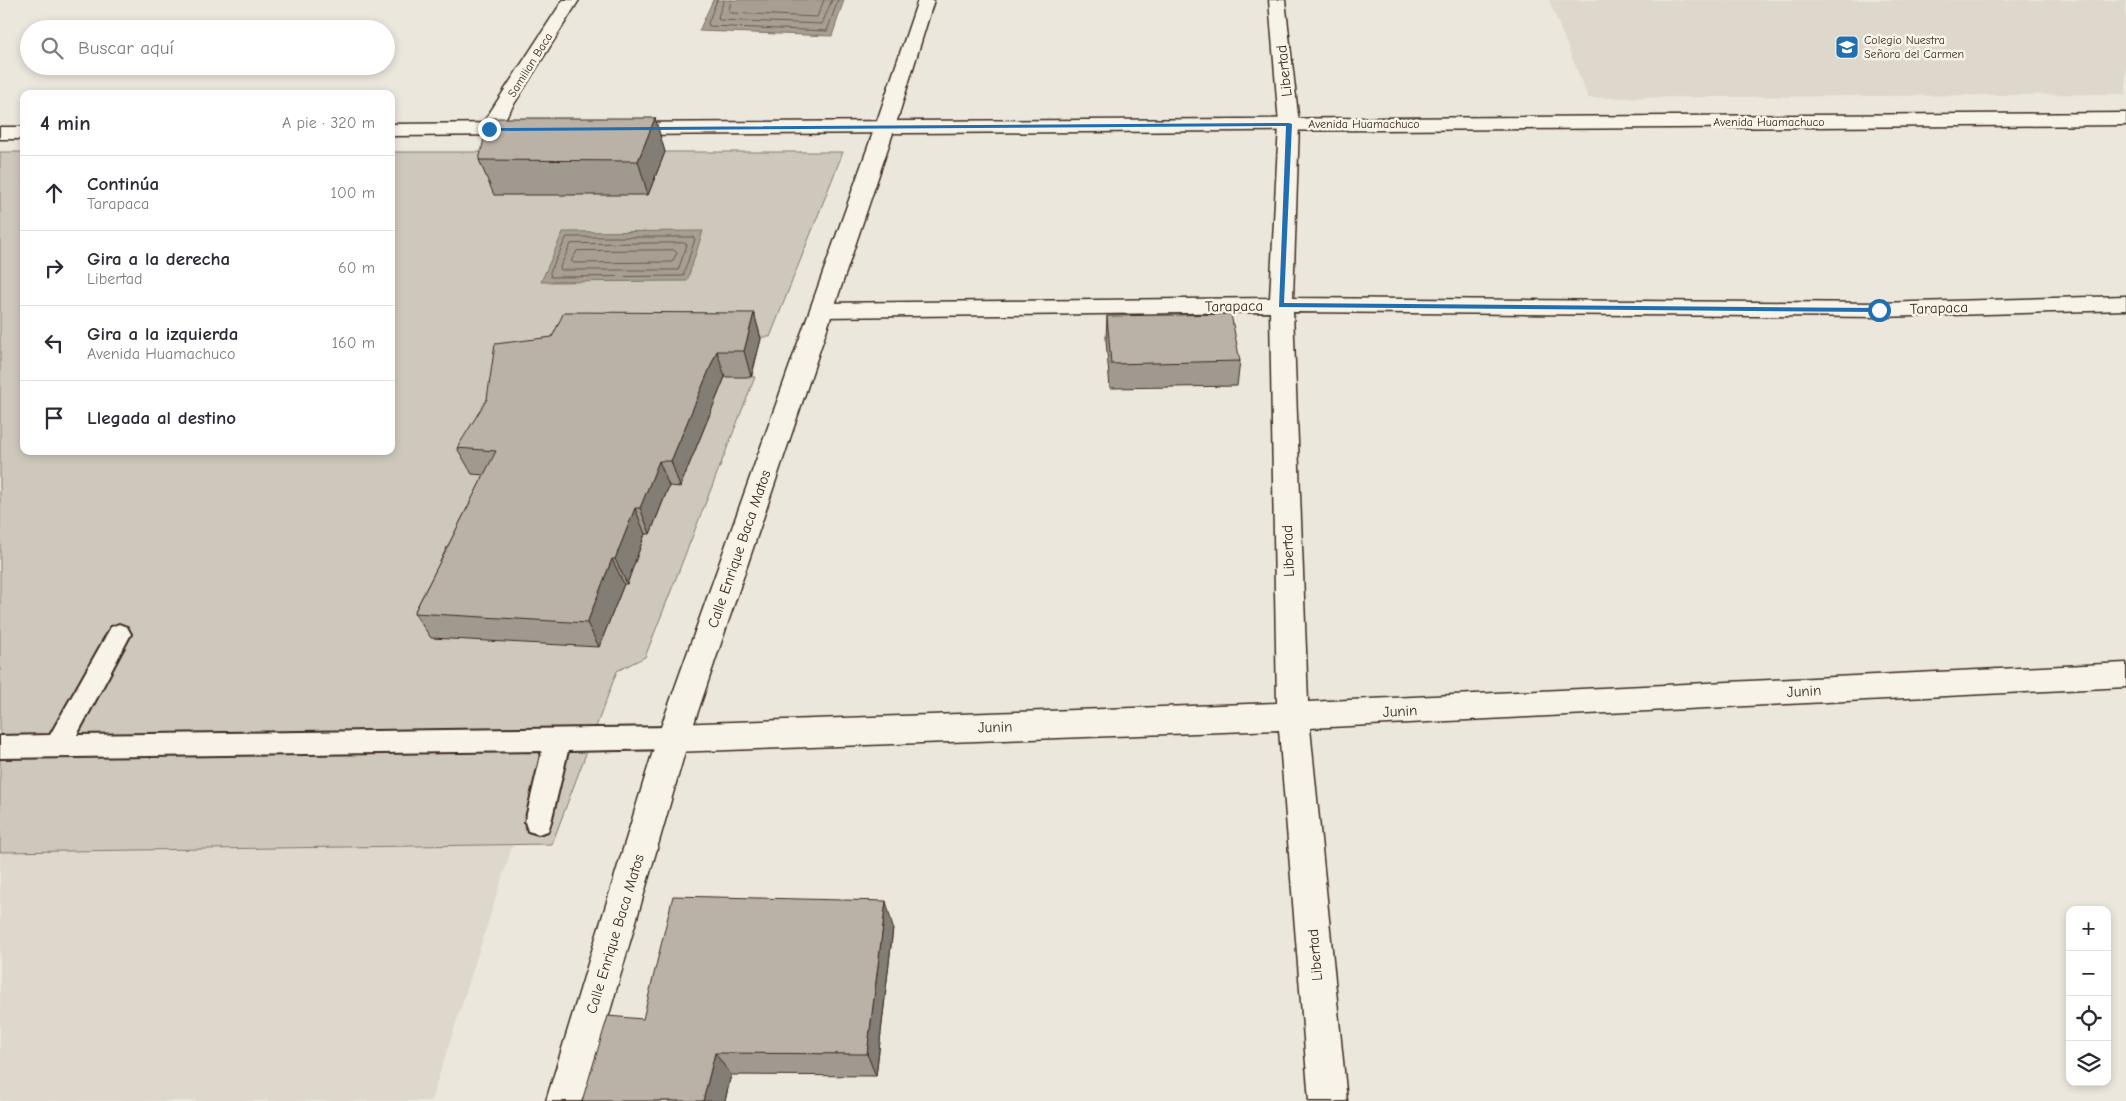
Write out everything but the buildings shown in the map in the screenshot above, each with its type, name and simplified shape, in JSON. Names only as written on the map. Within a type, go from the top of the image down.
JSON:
[{"type":"street","name":"Samilian Baca","points":[[489,129],[571,0]]},
{"type":"street","name":"Calle Enrique Baca Matos","points":[[565,1101],[673,738],[885,128],[926,0]]},
{"type":"street","name":"Libertad","points":[[1277,0],[1289,124],[1281,306],[1293,716],[1328,1101]]},
{"type":"street","name":"Avenida Huamachuco","points":[[598,129],[2126,120]]},
{"type":"street","points":[[395,130],[539,129]]},
{"type":"street","points":[[0,133],[20,133]]},
{"type":"street","name":"Tarapaca","points":[[822,310],[1281,306],[1879,310],[2126,303]]},
{"type":"street","name":"Junin","points":[[673,738],[1293,716],[2126,675]]},
{"type":"lane","points":[[57,747],[119,634]]},
{"type":"lane","points":[[0,747],[673,738]]},
{"type":"lane","points":[[538,822],[558,740]]},
{"type":"shaded area","name":"Colegio Nuestra Señora del Carmen","points":[[1549,0],[2126,0],[2126,94],[1588,98]]},
{"type":"shaded area","points":[[0,152],[20,152],[20,455],[395,455],[395,152],[843,152],[770,337],[761,337],[752,377],[755,377],[645,657],[617,671],[552,844],[0,852]]},
{"type":"shaded area","points":[[513,844],[431,1101],[0,1101],[0,852]]},
{"type":"water","points":[[713,0],[844,0],[832,36],[699,31]]},
{"type":"water","points":[[703,231],[687,281],[541,282],[563,232]]},
{"type":"place","name":"Colegio Nuestra Señora del Carmen","points":[[1847,47]]},
{"type":"route","points":[[489,129],[1289,124],[1281,306],[1879,310]]}]
